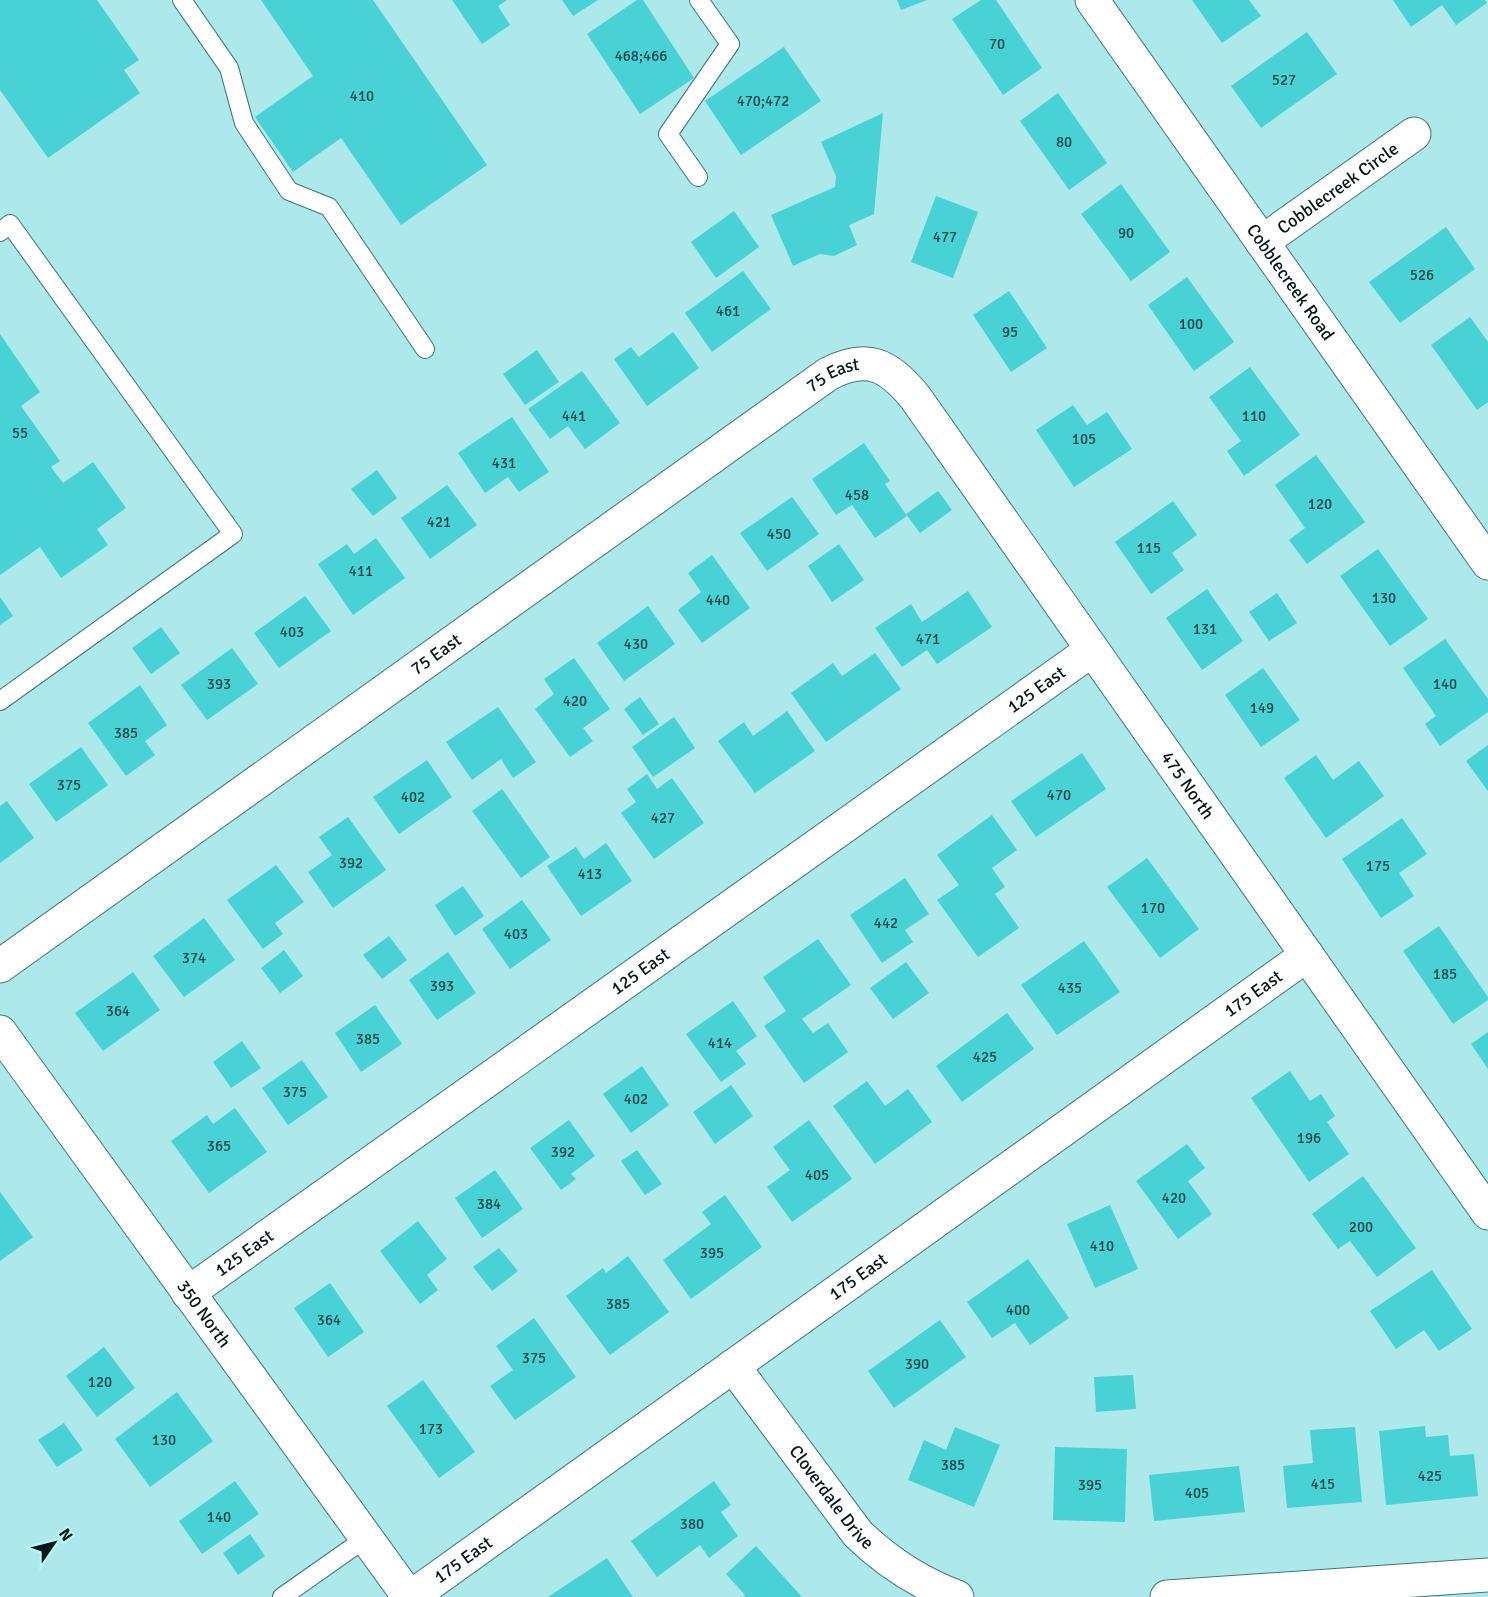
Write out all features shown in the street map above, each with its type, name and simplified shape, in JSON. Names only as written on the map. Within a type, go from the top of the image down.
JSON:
[{"type":"street","name":"Cobblecreek Road","points":[[1092,0],[1488,563]]},
{"type":"street","name":"Cobblecreek Circle","points":[[1262,242],[1414,134]]},
{"type":"street","name":"75 East","points":[[0,966],[828,374],[845,366],[862,363],[879,365]]},
{"type":"street","name":"475 North","points":[[879,365],[891,372],[915,397],[1488,1213]]},
{"type":"street","name":"125 East","points":[[188,1293],[1092,650]]},
{"type":"street","name":"175 East","points":[[410,1597],[1307,955]]},
{"type":"street","name":"350 North","points":[[0,1032],[410,1597]]},
{"type":"street","name":"Cloverdale Drive","points":[[733,1366],[858,1534],[898,1568],[957,1597]]},
{"type":"street","points":[[1167,1597],[1488,1575]]},
{"type":"lane","points":[[183,0],[229,68],[244,123],[289,191],[329,207],[425,349]]},
{"type":"lane","points":[[698,177],[668,134],[730,44],[699,0]]},
{"type":"lane","points":[[0,701],[233,534],[3,222]]},
{"type":"lane","points":[[282,1597],[366,1538]]},
{"type":"building","points":[[0,0],[97,0],[139,60],[124,70],[140,93],[48,158],[0,90]]},
{"type":"building","points":[[261,0],[373,0],[487,165],[401,225],[341,138],[293,172],[255,117],[313,76]]},
{"type":"building","points":[[452,0],[507,0],[498,6],[510,25],[482,44]]},
{"type":"building","points":[[562,0],[598,0],[573,16]]},
{"type":"building","points":[[637,0],[643,0],[694,78],[640,114],[587,34]]},
{"type":"building","points":[[897,0],[927,0],[901,10]]},
{"type":"building","points":[[981,0],[996,0],[1042,68],[1003,95],[952,19]]},
{"type":"building","points":[[1192,0],[1249,0],[1261,16],[1222,43]]},
{"type":"building","points":[[1393,0],[1485,0],[1487,3],[1456,25],[1442,5],[1411,27]]},
{"type":"building","points":[[1307,32],[1337,74],[1261,128],[1231,86]]},
{"type":"building","points":[[784,47],[821,101],[741,155],[705,101]]},
{"type":"building","points":[[1058,93],[1107,163],[1069,190],[1020,121]]},
{"type":"building","points":[[883,113],[874,214],[849,225],[857,245],[834,256],[820,254],[793,266],[771,215],[835,187],[836,176],[821,142]]},
{"type":"building","points":[[1121,184],[1170,252],[1131,281],[1081,214]]},
{"type":"building","points":[[936,196],[978,212],[953,278],[911,262]]},
{"type":"building","points":[[734,211],[759,247],[716,278],[691,242]]},
{"type":"building","points":[[1446,227],[1475,269],[1400,323],[1369,282]]},
{"type":"building","points":[[743,271],[771,309],[712,352],[685,313]]},
{"type":"building","points":[[1187,277],[1234,342],[1194,371],[1148,305]]},
{"type":"building","points":[[1009,291],[1047,348],[1011,372],[973,315]]},
{"type":"building","points":[[1470,317],[1488,342],[1488,402],[1477,410],[1431,345]]},
{"type":"building","points":[[673,332],[699,368],[647,406],[614,359],[631,347],[639,357]]},
{"type":"building","points":[[0,334],[40,392],[21,406],[60,461],[51,467],[63,483],[93,462],[126,508],[97,529],[108,545],[61,578],[40,547],[0,575]]},
{"type":"building","points":[[537,350],[559,382],[525,405],[503,374]]},
{"type":"building","points":[[1250,367],[1300,435],[1244,476],[1227,451],[1241,441],[1209,397]]},
{"type":"building","points":[[582,371],[620,423],[585,449],[568,426],[550,439],[528,409]]},
{"type":"building","points":[[1073,405],[1087,425],[1107,412],[1132,449],[1074,487],[1036,430]]},
{"type":"building","points":[[512,417],[549,472],[519,492],[508,477],[485,493],[458,453]]},
{"type":"building","points":[[864,443],[890,481],[885,484],[907,516],[875,538],[852,505],[836,515],[812,479]]},
{"type":"building","points":[[1316,455],[1365,522],[1307,564],[1289,540],[1305,528],[1275,485]]},
{"type":"building","points":[[377,470],[397,498],[373,516],[351,489]]},
{"type":"building","points":[[447,485],[477,525],[430,559],[401,518]]},
{"type":"building","points":[[938,491],[952,510],[920,533],[906,514]]},
{"type":"building","points":[[792,497],[819,534],[767,571],[740,533]]},
{"type":"building","points":[[1173,501],[1197,535],[1172,553],[1184,570],[1151,594],[1115,542]]},
{"type":"building","points":[[376,538],[405,578],[353,615],[318,564],[347,544],[354,554]]},
{"type":"building","points":[[839,544],[864,580],[832,602],[808,566]]},
{"type":"building","points":[[1378,549],[1428,619],[1390,646],[1340,576]]},
{"type":"building","points":[[712,555],[750,608],[702,643],[678,610],[701,592],[688,573]]},
{"type":"building","points":[[1207,589],[1243,641],[1202,670],[1166,618]]},
{"type":"building","points":[[968,591],[992,627],[937,664],[927,650],[902,667],[875,628],[911,604],[922,622]]},
{"type":"building","points":[[1277,593],[1297,623],[1269,641],[1249,612]]},
{"type":"building","points":[[305,596],[331,631],[279,668],[254,633]]},
{"type":"building","points":[[0,597],[13,616],[0,625]]},
{"type":"building","points":[[648,606],[675,644],[624,681],[597,643]]},
{"type":"building","points":[[161,627],[180,653],[151,674],[132,648]]},
{"type":"building","points":[[1445,639],[1488,699],[1488,712],[1440,746],[1425,724],[1436,716],[1403,668]]},
{"type":"building","points":[[232,648],[258,684],[207,720],[181,685]]},
{"type":"building","points":[[875,653],[901,689],[826,742],[791,693],[833,663],[842,676]]},
{"type":"building","points":[[574,658],[610,709],[583,728],[593,741],[570,757],[535,709],[554,694],[544,679]]},
{"type":"building","points":[[1263,668],[1300,720],[1261,747],[1225,695]]},
{"type":"building","points":[[140,685],[167,725],[145,741],[155,755],[126,776],[88,723]]},
{"type":"building","points":[[640,697],[659,724],[643,735],[624,709]]},
{"type":"building","points":[[498,707],[536,762],[513,778],[501,759],[472,780],[446,742]]},
{"type":"building","points":[[787,711],[815,751],[755,793],[718,741],[744,722],[753,736]]},
{"type":"building","points":[[674,717],[695,748],[653,777],[632,747]]},
{"type":"building","points":[[1488,745],[1488,791],[1466,761]]},
{"type":"building","points":[[81,747],[108,785],[56,822],[29,784]]},
{"type":"building","points":[[1082,753],[1106,789],[1036,837],[1011,801]]},
{"type":"building","points":[[1316,755],[1333,780],[1359,761],[1384,796],[1326,838],[1284,778]]},
{"type":"building","points":[[427,760],[452,797],[399,834],[373,797]]},
{"type":"building","points":[[647,774],[657,789],[672,778],[704,823],[654,859],[621,813],[636,802],[627,789]]},
{"type":"building","points":[[502,789],[550,857],[521,878],[472,811]]},
{"type":"building","points":[[7,801],[34,838],[0,863],[0,806]]},
{"type":"building","points":[[992,815],[1017,850],[992,868],[1005,887],[995,894],[1019,928],[978,957],[937,900],[959,885],[937,855]]},
{"type":"building","points":[[348,817],[386,870],[333,908],[308,872],[332,855],[319,837]]},
{"type":"building","points":[[1402,818],[1427,854],[1399,873],[1414,896],[1381,918],[1342,859]]},
{"type":"building","points":[[606,843],[632,881],[581,916],[547,866],[576,847],[584,859]]},
{"type":"building","points":[[1147,858],[1199,929],[1160,958],[1107,887]]},
{"type":"building","points":[[276,865],[304,902],[275,923],[283,934],[263,949],[227,900]]},
{"type":"building","points":[[905,878],[929,914],[905,930],[913,942],[882,963],[850,915]]},
{"type":"building","points":[[463,886],[484,916],[455,936],[435,905]]},
{"type":"building","points":[[522,900],[551,940],[510,969],[482,929]]},
{"type":"building","points":[[204,918],[235,960],[184,997],[153,956]]},
{"type":"building","points":[[1439,926],[1488,997],[1488,1000],[1453,1024],[1403,951]]},
{"type":"building","points":[[389,936],[407,960],[382,979],[363,955]]},
{"type":"building","points":[[818,939],[851,985],[802,1019],[813,1033],[828,1023],[848,1052],[804,1083],[764,1026],[786,1011],[763,977]]},
{"type":"building","points":[[1084,941],[1120,992],[1057,1035],[1021,985]]},
{"type":"building","points":[[284,950],[303,976],[280,993],[261,968]]},
{"type":"building","points":[[448,952],[476,993],[437,1020],[409,980]]},
{"type":"building","points":[[906,962],[929,993],[893,1019],[870,988]]},
{"type":"building","points":[[133,972],[160,1010],[103,1051],[75,1013]]},
{"type":"building","points":[[733,1001],[757,1036],[736,1051],[746,1064],[721,1082],[686,1034]]},
{"type":"building","points":[[375,1005],[402,1044],[361,1072],[335,1033]]},
{"type":"building","points":[[1007,1013],[1034,1049],[962,1102],[936,1066]]},
{"type":"building","points":[[1488,1032],[1488,1069],[1471,1044]]},
{"type":"building","points":[[242,1041],[261,1068],[231,1088],[213,1062]]},
{"type":"building","points":[[302,1060],[328,1097],[288,1125],[262,1088]]},
{"type":"building","points":[[642,1066],[669,1105],[631,1133],[603,1094]]},
{"type":"building","points":[[1290,1071],[1310,1101],[1321,1094],[1335,1116],[1327,1122],[1349,1154],[1309,1182],[1251,1098]]},
{"type":"building","points":[[867,1081],[885,1106],[908,1089],[932,1122],[875,1164],[833,1106]]},
{"type":"building","points":[[731,1085],[753,1116],[715,1144],[693,1112]]},
{"type":"building","points":[[235,1108],[267,1152],[209,1193],[171,1141],[207,1115],[213,1124]]},
{"type":"building","points":[[569,1120],[595,1156],[571,1174],[576,1179],[561,1190],[530,1148]]},
{"type":"building","points":[[809,1120],[852,1179],[792,1222],[767,1187],[790,1170],[773,1147]]},
{"type":"building","points":[[1187,1144],[1205,1168],[1188,1181],[1212,1214],[1178,1239],[1136,1181]]},
{"type":"building","points":[[637,1150],[662,1184],[645,1195],[621,1161]]},
{"type":"building","points":[[495,1170],[523,1209],[482,1238],[455,1198]]},
{"type":"building","points":[[1363,1176],[1416,1248],[1377,1277],[1350,1241],[1338,1249],[1312,1214]]},
{"type":"building","points":[[0,1192],[33,1237],[0,1261]]},
{"type":"building","points":[[725,1195],[762,1247],[691,1299],[663,1260],[711,1224],[702,1212]]},
{"type":"building","points":[[1110,1205],[1138,1269],[1095,1288],[1067,1224]]},
{"type":"building","points":[[418,1221],[447,1259],[427,1275],[438,1290],[420,1304],[380,1251]]},
{"type":"building","points":[[499,1248],[518,1271],[492,1291],[473,1267]]},
{"type":"building","points":[[628,1256],[669,1312],[610,1355],[566,1296],[603,1268],[606,1273]]},
{"type":"building","points":[[1028,1259],[1069,1318],[1030,1345],[1015,1323],[992,1338],[967,1302]]},
{"type":"building","points":[[1432,1270],[1472,1329],[1439,1351],[1424,1330],[1396,1349],[1370,1311]]},
{"type":"building","points":[[330,1283],[364,1332],[328,1357],[294,1308]]},
{"type":"building","points":[[534,1318],[576,1377],[515,1420],[490,1386],[513,1370],[496,1346]]},
{"type":"building","points":[[940,1320],[966,1357],[894,1408],[868,1371]]},
{"type":"building","points":[[104,1347],[135,1388],[97,1417],[66,1376]]},
{"type":"building","points":[[1133,1375],[1136,1409],[1096,1412],[1094,1377]]},
{"type":"building","points":[[423,1380],[475,1452],[439,1478],[387,1406]]},
{"type":"building","points":[[177,1392],[213,1441],[150,1487],[115,1439]]},
{"type":"building","points":[[64,1423],[83,1450],[57,1467],[38,1440]]},
{"type":"building","points":[[1425,1426],[1426,1437],[1448,1435],[1450,1456],[1474,1454],[1478,1496],[1386,1505],[1379,1431]]},
{"type":"building","points":[[955,1427],[1000,1445],[974,1507],[908,1480],[924,1440],[946,1450]]},
{"type":"building","points":[[1355,1427],[1362,1502],[1287,1508],[1283,1466],[1313,1463],[1310,1430]]},
{"type":"building","points":[[1055,1447],[1127,1449],[1125,1522],[1053,1520]]},
{"type":"building","points":[[1239,1466],[1245,1512],[1154,1521],[1149,1475]]},
{"type":"building","points":[[235,1481],[259,1514],[202,1554],[179,1521]]},
{"type":"building","points":[[714,1481],[731,1505],[721,1512],[738,1536],[709,1558],[700,1545],[657,1577],[631,1541]]},
{"type":"building","points":[[250,1534],[265,1556],[238,1575],[223,1553]]},
{"type":"building","points":[[756,1546],[802,1597],[743,1597],[745,1595],[726,1574]]},
{"type":"building","points":[[607,1558],[633,1597],[548,1597]]}]
